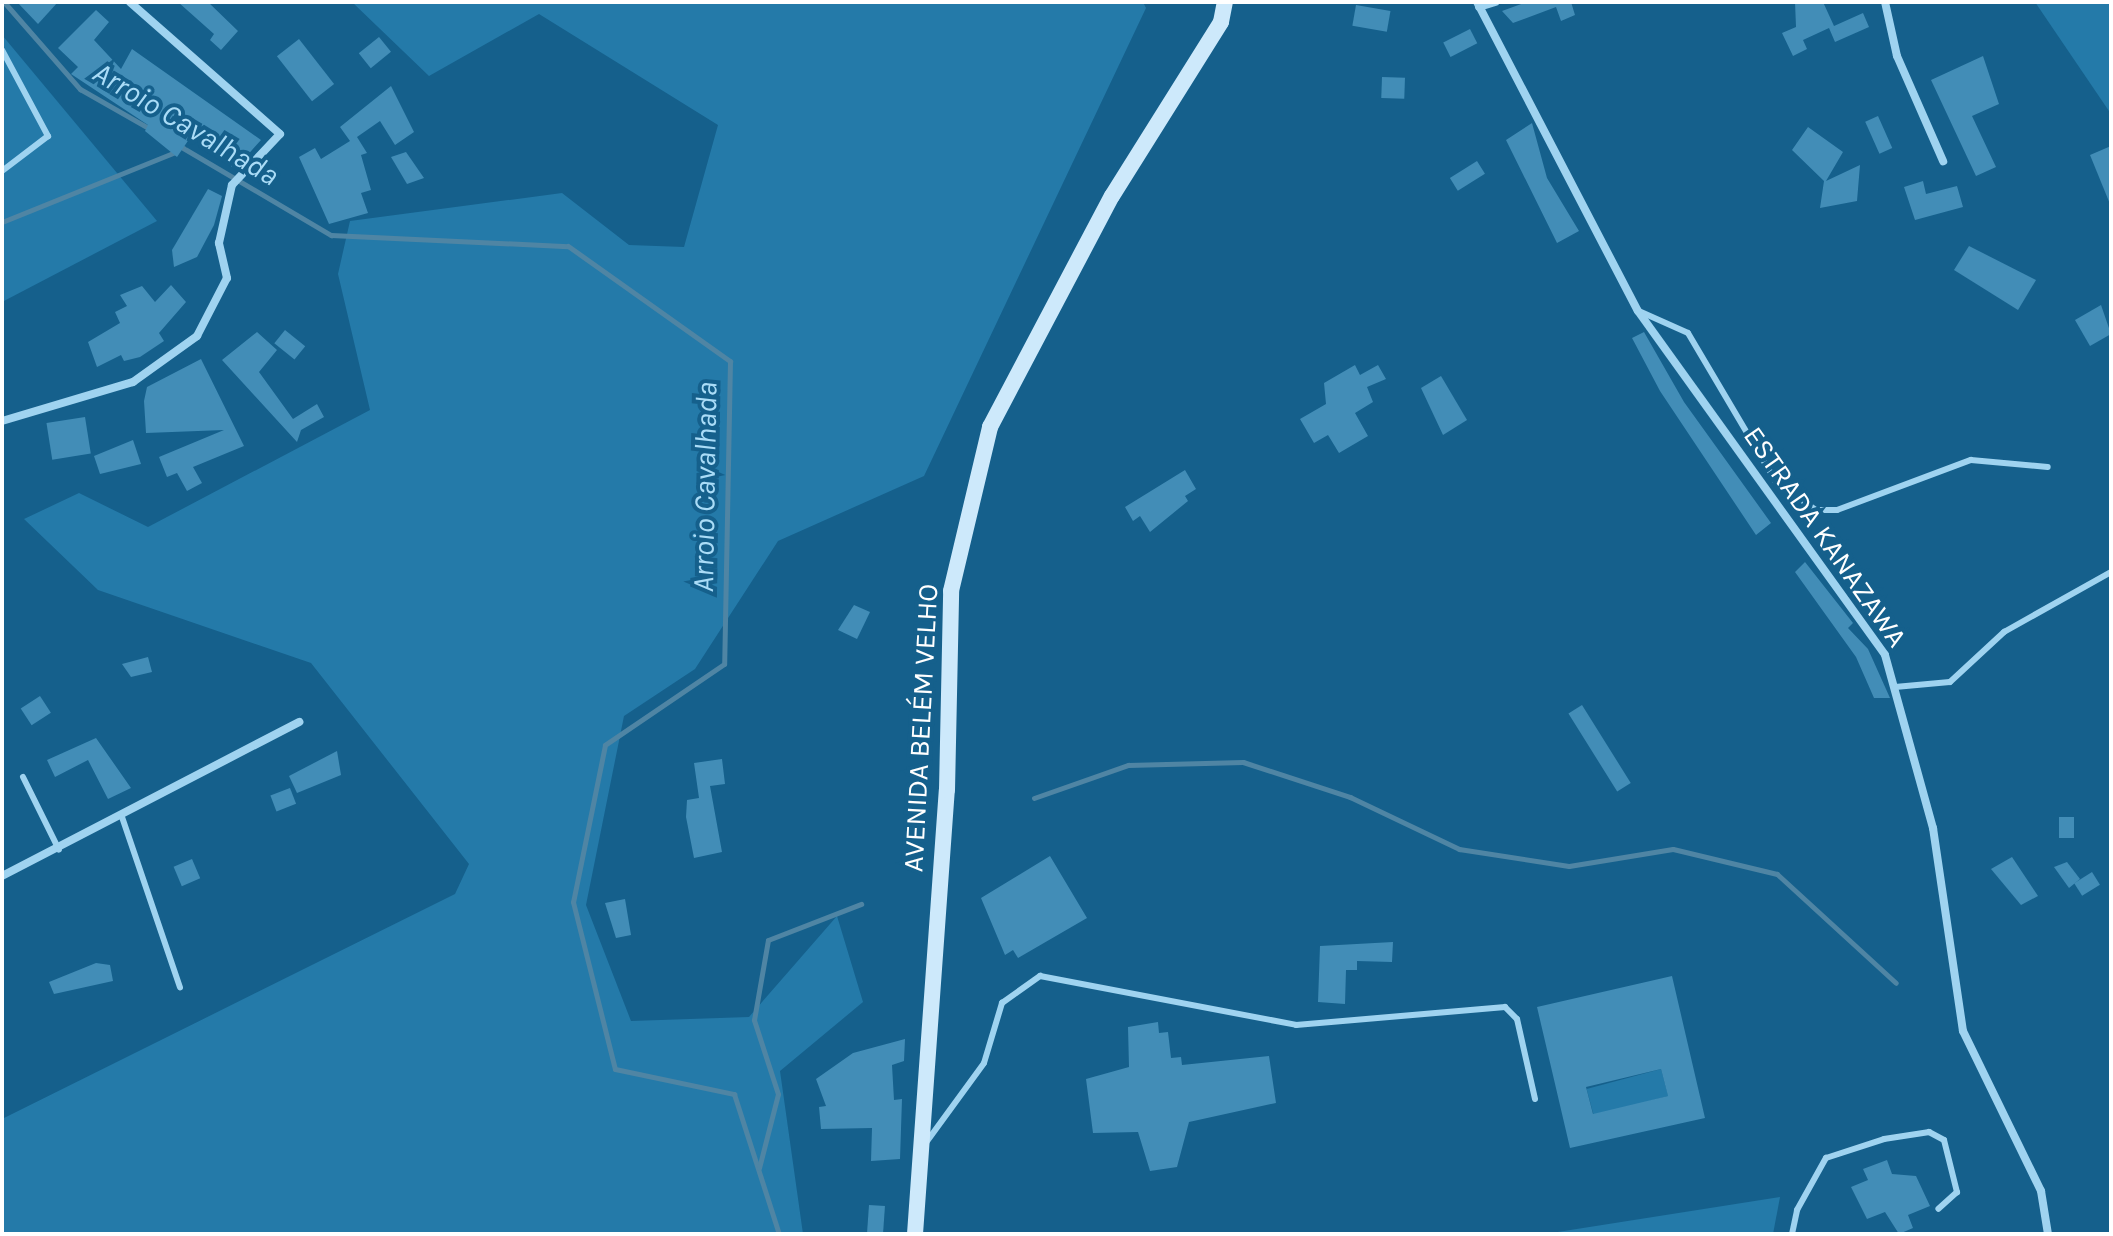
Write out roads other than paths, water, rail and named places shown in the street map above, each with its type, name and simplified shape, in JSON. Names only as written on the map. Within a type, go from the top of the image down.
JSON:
[{"type":"main road","name":"AVENIDA BELÉM VELHO","points":[[915,1234],[923,1146],[951,591],[990,427],[1112,196],[1221,22],[1225,2]]},
{"type":"street","points":[[2,421],[133,382],[197,336],[227,278],[219,243],[232,185],[279,128],[130,2]]},
{"type":"street","points":[[1478,4],[1495,2]]},
{"type":"street","points":[[1885,2],[1897,56],[1943,161]]},
{"type":"street","name":"ESTRADA KANAZAWA","points":[[1478,4],[1638,311],[1885,655],[1933,828],[1963,1031],[2041,1191],[2048,1234]]},
{"type":"street","points":[[2,876],[59,850],[299,722]]},
{"type":"lane","points":[[2,50],[48,136],[2,171]]},
{"type":"lane","points":[[1638,311],[1688,333],[1776,482],[1816,510],[1837,510],[1971,460],[2048,467]]},
{"type":"lane","points":[[1895,687],[1950,682],[2004,632],[2111,572]]},
{"type":"lane","points":[[23,777],[59,850]]},
{"type":"lane","points":[[122,817],[180,987]]},
{"type":"lane","points":[[923,1146],[984,1063],[1002,1003],[1040,976],[1296,1025],[1505,1007],[1517,1019],[1535,1099]]},
{"type":"lane","points":[[1792,1234],[1797,1210],[1826,1158],[1884,1139],[1929,1132],[1944,1140],[1957,1192],[1938,1209]]},
{"type":"waterway","name":"Arroio Cavalhada","points":[[4,2],[80,89],[152,130]]},
{"type":"waterway","name":"Arroio Cavalhada","points":[[178,145],[331,235],[568,246],[730,361],[724,664],[605,745],[573,902],[615,1069],[734,1094],[779,1234]]},
{"type":"waterway","points":[[2,222],[175,152]]},
{"type":"waterway","points":[[1034,798],[1128,765],[1243,762],[1350,797],[1459,849],[1569,866],[1673,849],[1777,874],[1896,983]]},
{"type":"waterway","points":[[759,1168],[778,1094],[754,1020],[768,940],[861,904]]}]
